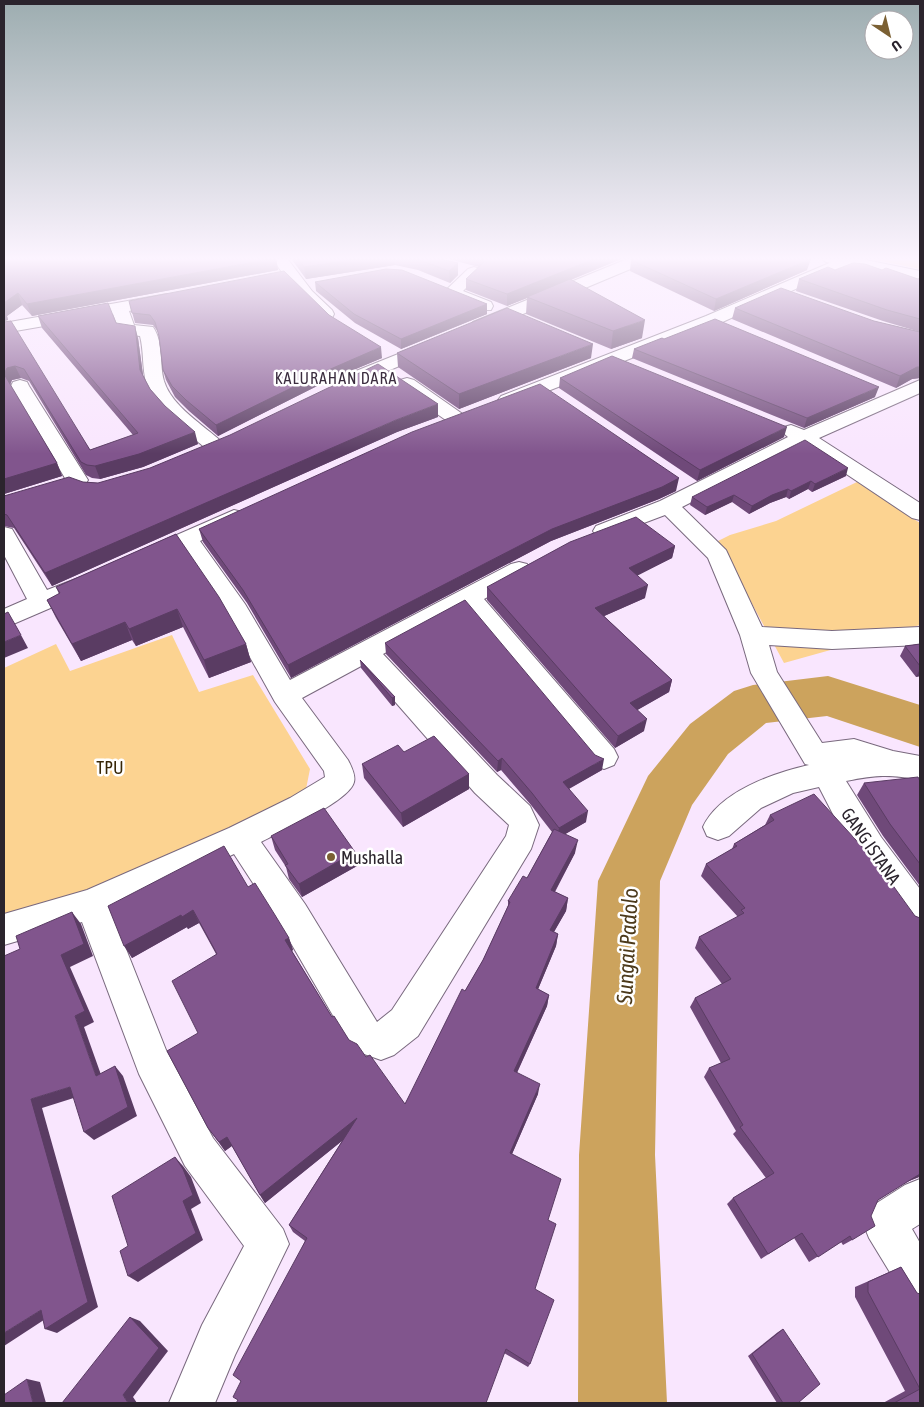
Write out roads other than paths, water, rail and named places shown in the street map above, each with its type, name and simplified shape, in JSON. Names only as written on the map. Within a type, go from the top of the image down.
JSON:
[{"type":"street","points":[[4,328],[35,323]]},
{"type":"street","points":[[125,323],[127,330],[144,330],[160,339],[155,384],[167,402],[216,446]]},
{"type":"street","points":[[335,387],[488,323]]},
{"type":"street","points":[[524,323],[532,326]]},
{"type":"street","points":[[431,428],[476,412],[549,393],[610,358],[705,323]]},
{"type":"street","points":[[718,323],[738,331]]},
{"type":"street","points":[[378,348],[400,358]]},
{"type":"street","points":[[584,348],[637,369]]},
{"type":"street","points":[[381,367],[476,412]]},
{"type":"street","points":[[20,386],[76,484]]},
{"type":"street","points":[[870,386],[897,397]]},
{"type":"street","points":[[578,541],[668,506],[688,486],[920,386]]},
{"type":"street","points":[[778,426],[804,437],[920,513]]},
{"type":"street","points":[[668,506],[718,555],[753,635],[764,673],[816,756],[854,750],[907,766]]},
{"type":"street","points":[[132,562],[250,509]]},
{"type":"street","points":[[4,534],[42,603]]},
{"type":"street","points":[[4,929],[92,904],[240,838],[301,807],[327,792],[340,781],[338,768],[285,695],[236,610],[186,538]]},
{"type":"street","points":[[285,695],[544,557]]},
{"type":"street","points":[[4,619],[96,578]]},
{"type":"street","points":[[468,597],[604,757]]},
{"type":"street","points":[[753,635],[832,640],[920,636]]},
{"type":"street","points":[[240,838],[293,914],[366,1037],[381,1042],[392,1035],[404,1023],[478,907],[520,840],[524,826],[519,815],[486,784],[366,652]]},
{"type":"street","points":[[718,827],[750,800],[787,782],[870,764],[907,766]]},
{"type":"street","name":"GANG ISTANA","points":[[827,773],[840,801],[920,915]]},
{"type":"street","points":[[92,904],[156,1069],[199,1152],[268,1244],[218,1340],[192,1403]]},
{"type":"street","points":[[920,1200],[884,1223],[920,1282]]},
{"type":"waterway","name":"Sungai Padolo","points":[[622,1403],[617,1155],[629,881],[668,793],[709,739],[753,705],[828,696],[920,726]]},
{"type":"place","name":"Mushalla","points":[[331,857]]},
{"type":"district","name":"KALURAHAN DARA","points":[[336,378]]},
{"type":"park label","name":"TPU","points":[[110,767]]}]
